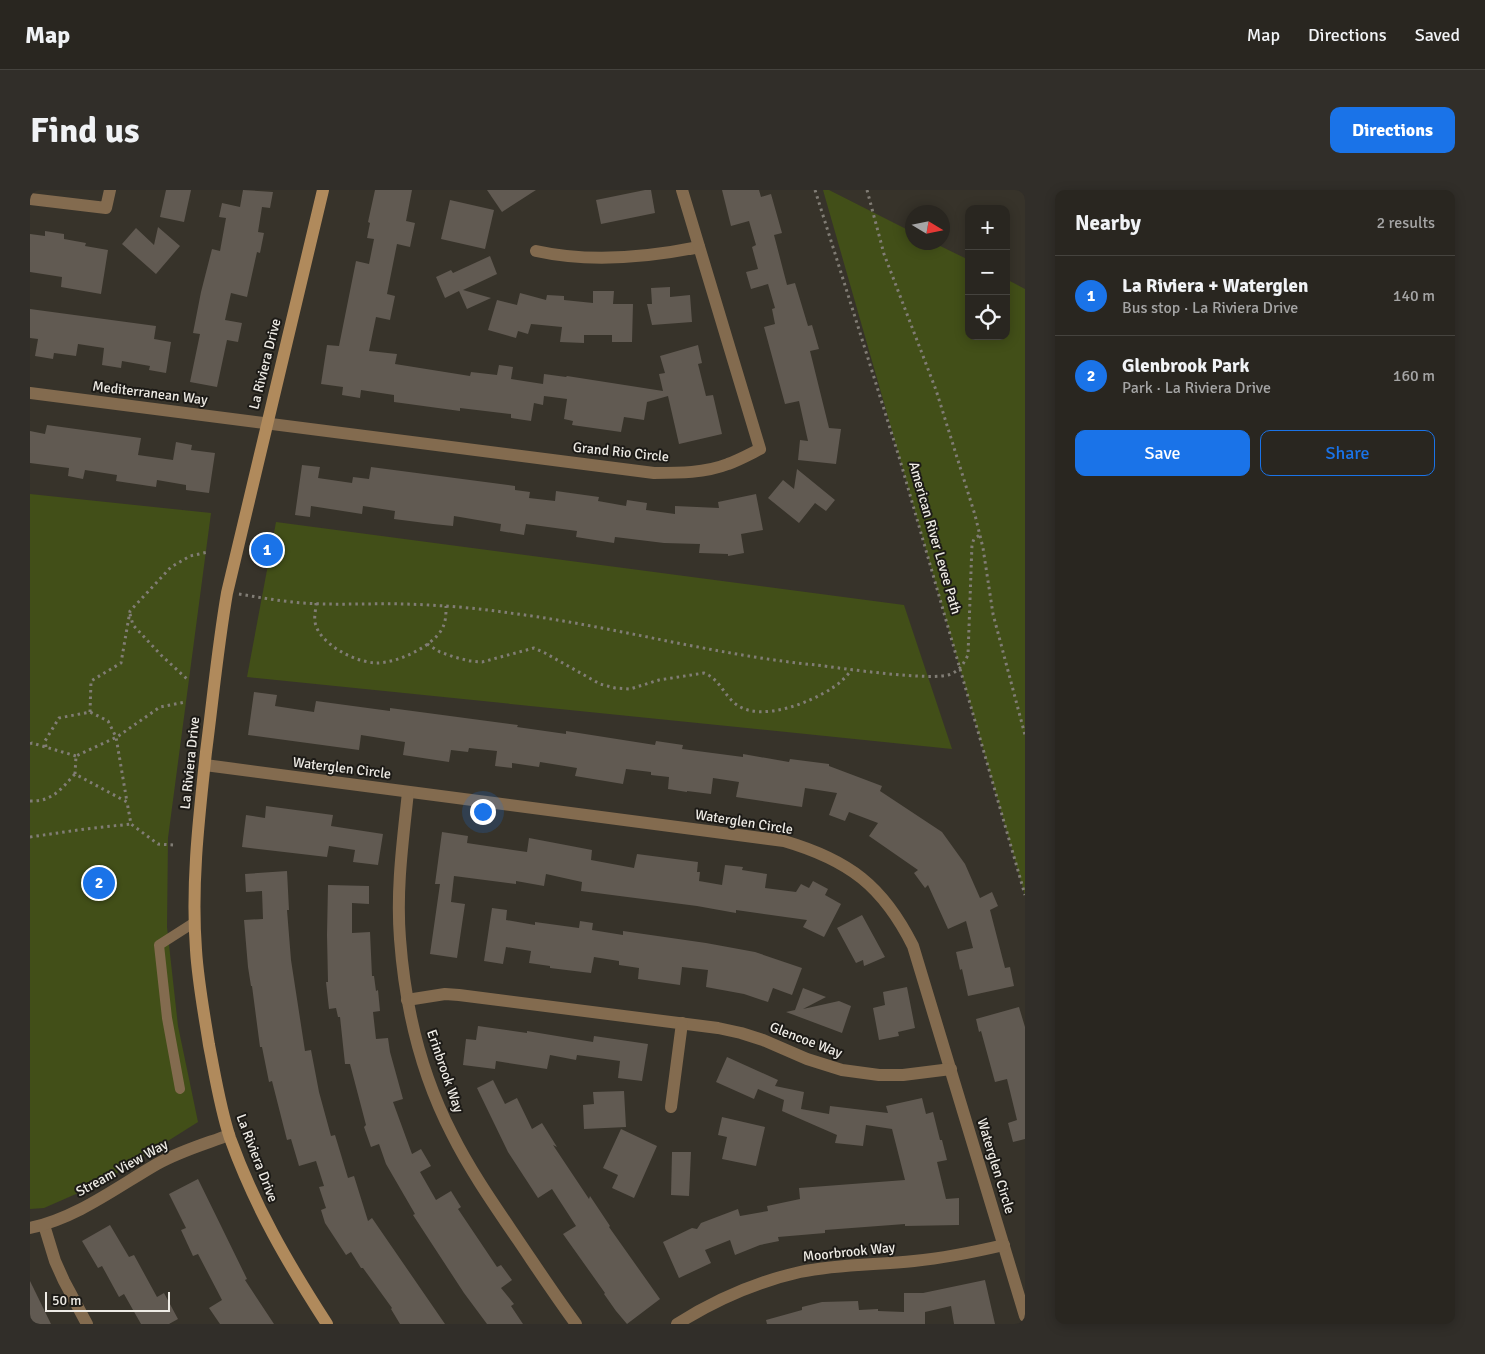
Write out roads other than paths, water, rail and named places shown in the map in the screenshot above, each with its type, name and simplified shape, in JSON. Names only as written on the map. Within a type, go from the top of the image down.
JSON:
[{"type":"street","points":[[30,199],[106,208],[110,190]]},
{"type":"street","name":"La Riviera Drive","points":[[323,190],[227,592],[219,640],[197,842],[195,922],[201,996],[213,1067],[229,1135],[244,1175],[265,1221],[289,1265],[327,1324]]},
{"type":"street","name":"Grand Rio Circle","points":[[266,423],[654,473],[678,474],[703,470],[727,464],[760,449],[682,190]]},
{"type":"street","points":[[536,251],[581,258],[624,258],[667,254],[699,247]]},
{"type":"street","name":"Mediterranean Way","points":[[30,393],[266,423]]},
{"type":"street","name":"Waterglen Circle","points":[[205,765],[784,841],[808,848],[852,870],[888,904],[902,924],[918,958],[1025,1316]]},
{"type":"street","name":"Erinbrook Way","points":[[408,792],[400,866],[400,946],[407,1000],[420,1051],[437,1102],[452,1135],[479,1181],[576,1324]]},
{"type":"street","name":"Glencoe Way","points":[[407,1000],[445,994],[459,994],[741,1032],[807,1060],[842,1070],[879,1075],[903,1075],[951,1069]]},
{"type":"street","points":[[671,1107],[682,1023]]},
{"type":"street","name":"Stream View Way","points":[[30,1228],[44,1225],[71,1214],[178,1153],[229,1135]]},
{"type":"street","points":[[44,1225],[61,1274],[87,1324]]},
{"type":"street","name":"Moorbrook Way","points":[[677,1324],[723,1298],[761,1283],[800,1272],[841,1265],[914,1261],[952,1256],[1004,1245]]},
{"type":"lane","points":[[180,1089],[167,1018],[159,944],[195,922]]},
{"type":"place","name":"La Riviera + Waterglen","points":[[267,550]]},
{"type":"place","name":"Glenbrook Park","points":[[99,883]]}]
